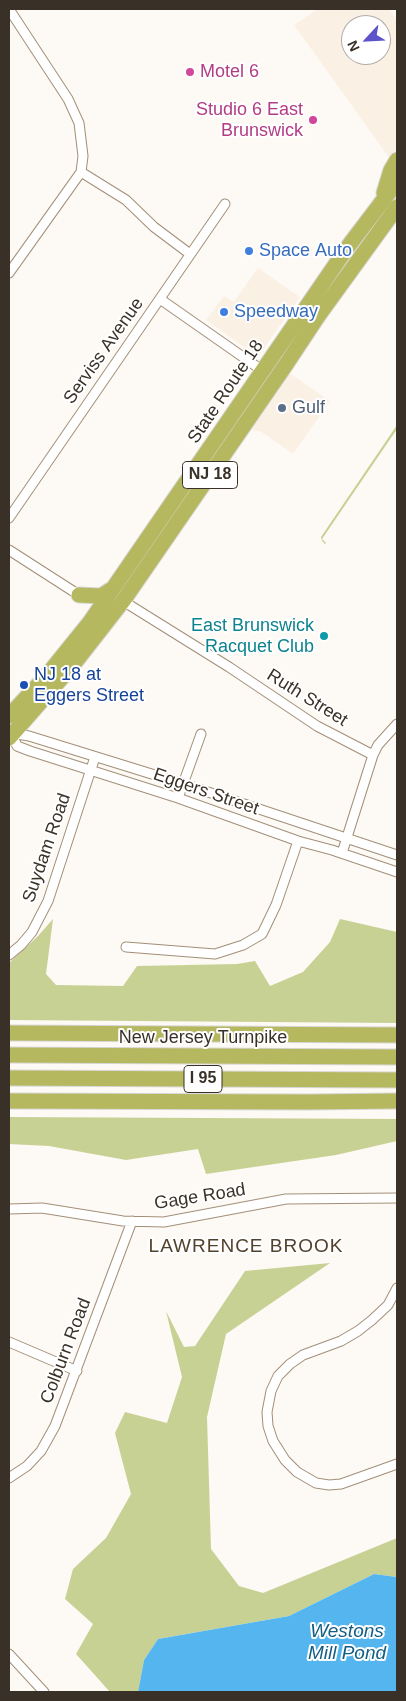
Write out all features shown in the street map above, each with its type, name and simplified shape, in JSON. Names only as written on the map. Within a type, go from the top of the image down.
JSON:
[{"type":"highway","points":[[382,202],[391,170],[397,160]]},
{"type":"highway","name":"State Route 18","points":[[9,716],[48,674],[90,622],[347,248],[397,182]]},
{"type":"highway","name":"State Route 18","points":[[10,734],[73,665],[123,601],[318,316],[397,207]]},
{"type":"highway","points":[[79,595],[100,596],[112,589]]},
{"type":"highway","points":[[79,595],[88,608],[90,622]]},
{"type":"highway","name":"New Jersey Turnpike","points":[[9,1033],[397,1035]]},
{"type":"highway","name":"New Jersey Turnpike","points":[[9,1056],[397,1057]]},
{"type":"highway","name":"I 95","points":[[9,1078],[397,1080]]},
{"type":"highway","name":"I 95","points":[[9,1101],[397,1101]]},
{"type":"street","points":[[9,9],[68,99],[79,123],[83,156],[80,172],[9,272]]},
{"type":"street","points":[[80,172],[126,200],[154,227],[190,254]]},
{"type":"street","name":"Serviss Avenue","points":[[9,518],[225,204]]},
{"type":"street","points":[[160,299],[263,371]]},
{"type":"street","points":[[10,554],[79,595]]},
{"type":"street","name":"Ruth Street","points":[[123,601],[229,667],[317,726],[373,755]]},
{"type":"street","points":[[342,853],[373,755],[378,746],[397,724]]},
{"type":"street","name":"Eggers Street","points":[[10,734],[29,736],[184,784],[397,855]]},
{"type":"street","name":"Eggers Street","points":[[10,734],[16,746],[178,798],[298,841],[342,853],[397,872]]},
{"type":"street","points":[[178,798],[201,734]]},
{"type":"street","name":"Suydam Road","points":[[9,955],[32,932],[48,901],[95,757]]},
{"type":"street","points":[[126,947],[215,954],[243,945],[262,934],[276,905],[298,841]]},
{"type":"street","name":"Gage Road","points":[[9,1208],[42,1208],[132,1221],[164,1222],[286,1199],[397,1198]]},
{"type":"street","name":"Colburn Road","points":[[9,1478],[27,1466],[41,1451],[55,1426],[77,1372],[132,1221]]},
{"type":"street","points":[[397,1288],[388,1304],[358,1331],[341,1341],[303,1356],[290,1364],[278,1376],[271,1391],[267,1412],[268,1426],[273,1441],[285,1460],[297,1472],[316,1483],[341,1484],[397,1464]]},
{"type":"street","points":[[9,1342],[77,1372]]},
{"type":"street","points":[[9,1654],[44,1692]]},
{"type":"shaded area","points":[[318,9],[389,9],[397,21],[397,147],[390,159],[294,25]]},
{"type":"shaded area","points":[[258,268],[300,297],[258,357],[206,320],[224,296],[234,302]]},
{"type":"shaded area","points":[[289,373],[330,401],[293,454],[260,431],[255,431],[251,428]]},
{"type":"green space","points":[[397,425],[397,429],[322,539],[325,544],[322,541],[321,537]]},
{"type":"green space","points":[[53,919],[46,974],[56,985],[123,986],[137,966],[237,964],[255,961],[270,986],[303,972],[330,942],[340,919],[397,932],[397,1023],[9,1020],[9,963]]},
{"type":"green space","points":[[9,1117],[397,1119],[397,1141],[336,1155],[206,1174],[198,1149],[126,1160],[49,1146],[9,1144]]},
{"type":"green space","points":[[330,1263],[226,1334],[207,1417],[211,1549],[239,1586],[263,1593],[397,1538],[397,1577],[374,1574],[289,1616],[158,1639],[144,1660],[138,1692],[110,1692],[76,1654],[93,1624],[65,1599],[73,1569],[106,1538],[131,1494],[115,1433],[125,1412],[167,1423],[182,1377],[166,1311],[184,1347],[195,1346],[245,1271]]},
{"type":"water","name":"Westons Mill Pond","points":[[374,1574],[397,1577],[397,1692],[138,1692],[144,1660],[158,1639],[289,1616]]},
{"type":"place","name":"Motel 6","points":[[190,72]]},
{"type":"place","name":"Studio 6 East Brunswick","points":[[313,120]]},
{"type":"place","name":"Space Auto","points":[[249,251]]},
{"type":"place","name":"Speedway","points":[[224,312]]},
{"type":"place","name":"Gulf","points":[[282,408]]},
{"type":"place","name":"East Brunswick Racquet Club","points":[[324,636]]},
{"type":"place","name":"NJ 18 at Eggers Street","points":[[24,685]]},
{"type":"district","name":"LAWRENCE BROOK","points":[[246,1247]]}]
